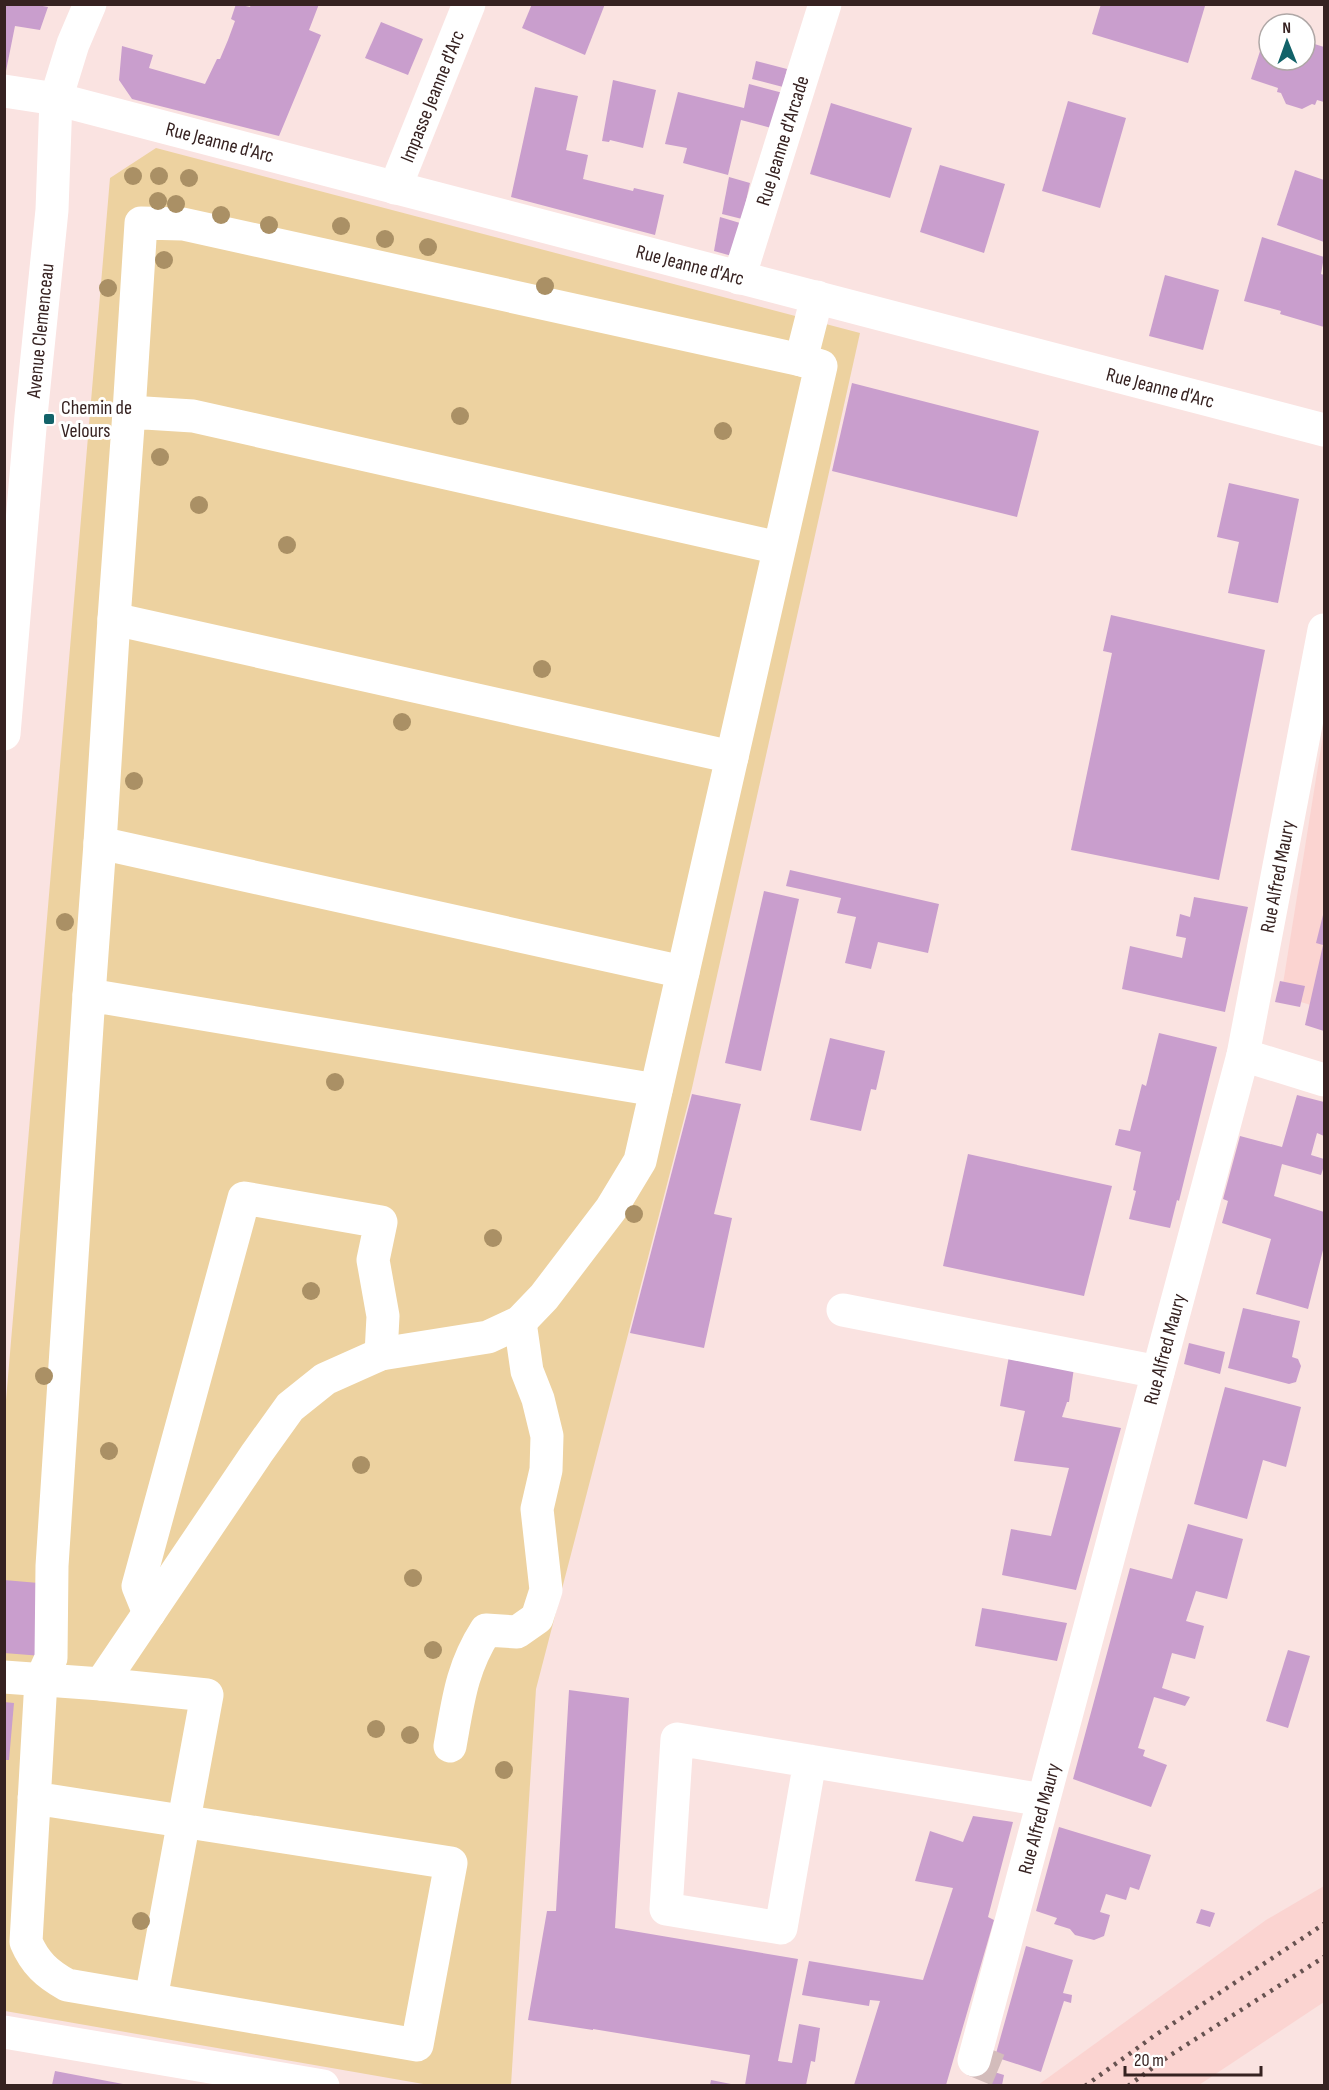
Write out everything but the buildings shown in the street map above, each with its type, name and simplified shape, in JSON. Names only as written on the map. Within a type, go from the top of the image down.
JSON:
[{"type":"street","name":"Avenue Clemenceau","points":[[4,734],[12,544],[31,416],[52,210],[56,99],[73,44],[90,4]]},
{"type":"street","name":"Impasse Jeanne d'Arc","points":[[395,188],[469,4]]},
{"type":"street","name":"Rue Jeanne d'Arcade","points":[[739,278],[825,4]]},
{"type":"street","name":"Rue Jeanne d'Arc","points":[[4,91],[56,99],[1324,430]]},
{"type":"street","points":[[34,1798],[451,1863],[417,2045],[67,1985],[49,1975],[33,1958],[26,1942],[34,1798],[41,1680],[51,1658],[52,1566],[141,223],[183,224],[820,366],[640,1161],[611,1209],[544,1297],[520,1322],[488,1336],[381,1354],[325,1379],[291,1407],[257,1453],[101,1684]]},
{"type":"street","points":[[801,360],[817,297]]},
{"type":"street","points":[[129,412],[193,416],[779,548]]},
{"type":"street","points":[[114,619],[732,757]]},
{"type":"street","name":"Rue Alfred Maury","points":[[974,2060],[1243,1055],[1324,630]]},
{"type":"street","points":[[100,843],[683,972]]},
{"type":"street","points":[[89,995],[656,1090]]},
{"type":"street","points":[[1243,1055],[1324,1080]]},
{"type":"street","points":[[149,1613],[138,1586],[244,1198],[381,1222],[373,1260],[383,1316],[381,1354]]},
{"type":"street","points":[[843,1310],[1158,1372]]},
{"type":"street","points":[[450,1746],[463,1676],[472,1651],[486,1630],[517,1632],[537,1618],[546,1590],[537,1509],[546,1470],[547,1436],[538,1399],[527,1371],[520,1322]]},
{"type":"street","points":[[4,1677],[207,1695],[151,1998]]},
{"type":"street","points":[[810,1761],[782,1928],[666,1909],[677,1739],[810,1761],[1043,1800]]},
{"type":"street","points":[[4,2032],[323,2085]]},
{"type":"shaded area","points":[[156,148],[860,333],[692,1088],[536,1689],[511,2085],[429,2085],[5,2011],[5,1412],[110,178]]},
{"type":"shaded area","points":[[1324,729],[1324,1009],[1281,996]]},
{"type":"shaded area","points":[[1324,1886],[1324,2002],[1199,2085],[1038,2085],[1266,1920]]},
{"type":"tunnel","points":[[974,2060],[998,2070]]},
{"type":"railway","points":[[1085,2086],[1154,2036],[1324,1924]]},
{"type":"railway","points":[[1128,2086],[1169,2056],[1324,1957]]},
{"type":"place","name":"Chemin de Velours","points":[[49,419]]}]
